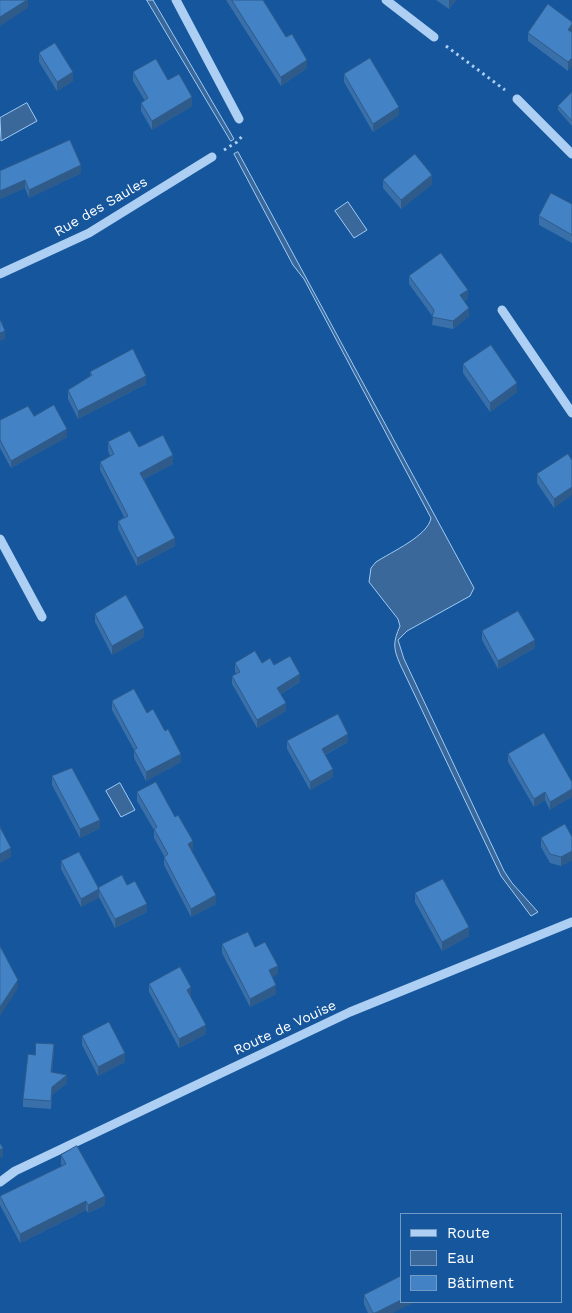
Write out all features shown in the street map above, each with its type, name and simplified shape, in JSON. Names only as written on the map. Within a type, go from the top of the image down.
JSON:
[{"type":"street","points":[[176,0],[239,119]]},
{"type":"street","points":[[386,0],[434,37]]},
{"type":"street","points":[[516,99],[572,154]]},
{"type":"street","name":"Rue des Saules","points":[[0,274],[89,233],[212,157]]},
{"type":"street","points":[[502,310],[572,413]]},
{"type":"street","points":[[0,539],[42,617]]},
{"type":"street","name":"Route de Vouise","points":[[0,1182],[15,1171],[350,1012],[572,922]]},
{"type":"street","name":"Route de Vouise","points":[[0,1174],[15,1171]]},
{"type":"path","points":[[434,37],[516,99]]},
{"type":"path","points":[[212,157],[244,136],[244,128],[239,119]]},
{"type":"water","points":[[147,0],[153,0],[234,139],[231,141]]},
{"type":"water","points":[[27,103],[37,121],[1,141],[0,118]]},
{"type":"water","points":[[238,152],[474,588],[470,596],[407,631],[398,640],[404,659],[504,871],[512,883],[538,912],[531,916],[501,876],[400,664],[395,645],[400,626],[398,619],[369,582],[371,568],[376,562],[416,537],[428,525],[431,518],[304,279],[293,265],[234,154]]},
{"type":"water","points":[[348,202],[367,230],[354,238],[335,211]]},
{"type":"water","points":[[120,783],[135,810],[121,817],[106,791]]},
{"type":"building","points":[[0,0],[27,0],[0,17]]},
{"type":"building","points":[[232,0],[263,0],[286,37],[292,34],[307,60],[281,77]]},
{"type":"building","points":[[548,4],[572,22],[568,30],[572,32],[572,58],[568,62],[528,33]]},
{"type":"building","points":[[55,43],[73,72],[57,82],[39,53]]},
{"type":"building","points":[[370,58],[399,107],[373,124],[344,74]]},
{"type":"building","points":[[156,59],[168,80],[179,74],[192,97],[152,121],[141,103],[148,98],[133,72]]},
{"type":"building","points":[[572,92],[572,121],[558,106]]},
{"type":"building","points":[[70,140],[81,165],[29,190],[25,180],[0,191],[0,171]]},
{"type":"building","points":[[415,154],[432,175],[401,200],[383,180]]},
{"type":"building","points":[[551,193],[572,204],[572,235],[539,216]]},
{"type":"building","points":[[441,253],[468,290],[460,295],[469,308],[453,321],[432,317],[434,310],[409,276]]},
{"type":"building","points":[[0,319],[5,331],[0,333]]},
{"type":"building","points":[[491,345],[517,383],[490,403],[463,364]]},
{"type":"building","points":[[133,349],[146,376],[78,411],[68,390],[92,375],[90,372]]},
{"type":"building","points":[[54,405],[67,429],[11,461],[0,440],[0,420],[28,406],[34,416]]},
{"type":"building","points":[[130,431],[139,447],[163,435],[173,455],[140,473],[175,538],[137,558],[118,521],[128,516],[100,462],[114,454],[108,442]]},
{"type":"building","points":[[568,454],[572,460],[572,487],[554,499],[537,474]]},
{"type":"building","points":[[126,595],[144,628],[112,646],[95,614]]},
{"type":"building","points":[[518,611],[535,640],[498,661],[482,631]]},
{"type":"building","points":[[255,651],[262,663],[270,658],[274,665],[290,656],[300,674],[277,688],[286,703],[257,720],[232,676],[240,672],[235,663]]},
{"type":"building","points":[[134,689],[147,713],[153,709],[165,731],[168,729],[181,754],[146,772],[134,750],[137,748],[112,701]]},
{"type":"building","points":[[338,714],[348,734],[322,749],[333,769],[310,782],[287,741]]},
{"type":"building","points":[[544,733],[572,782],[572,789],[550,802],[545,792],[534,799],[508,754]]},
{"type":"building","points":[[72,768],[100,820],[80,829],[52,776]]},
{"type":"building","points":[[156,782],[175,817],[178,815],[193,841],[188,844],[216,895],[191,909],[164,857],[168,854],[154,829],[157,827],[137,792]]},
{"type":"building","points":[[565,824],[572,837],[572,851],[561,857],[550,854],[541,838]]},
{"type":"building","points":[[0,827],[11,848],[0,854]]},
{"type":"building","points":[[79,852],[99,889],[81,899],[61,861]]},
{"type":"building","points":[[122,875],[127,885],[135,881],[147,904],[115,919],[98,888]]},
{"type":"building","points":[[443,879],[469,927],[442,942],[415,893]]},
{"type":"building","points":[[248,932],[255,947],[265,942],[278,966],[269,970],[276,985],[250,999],[222,944]]},
{"type":"building","points":[[0,946],[18,980],[0,1007]]},
{"type":"building","points":[[180,967],[191,987],[187,990],[206,1025],[179,1039],[149,984]]},
{"type":"building","points":[[109,1022],[125,1053],[98,1067],[82,1036]]},
{"type":"building","points":[[36,1043],[54,1044],[51,1072],[67,1075],[52,1087],[51,1101],[23,1099],[28,1054],[35,1055]]},
{"type":"building","points":[[77,1146],[105,1196],[88,1205],[86,1201],[20,1234],[0,1196],[66,1164],[61,1155]]},
{"type":"building","points":[[400,1277],[400,1300],[373,1313],[364,1295]]}]
